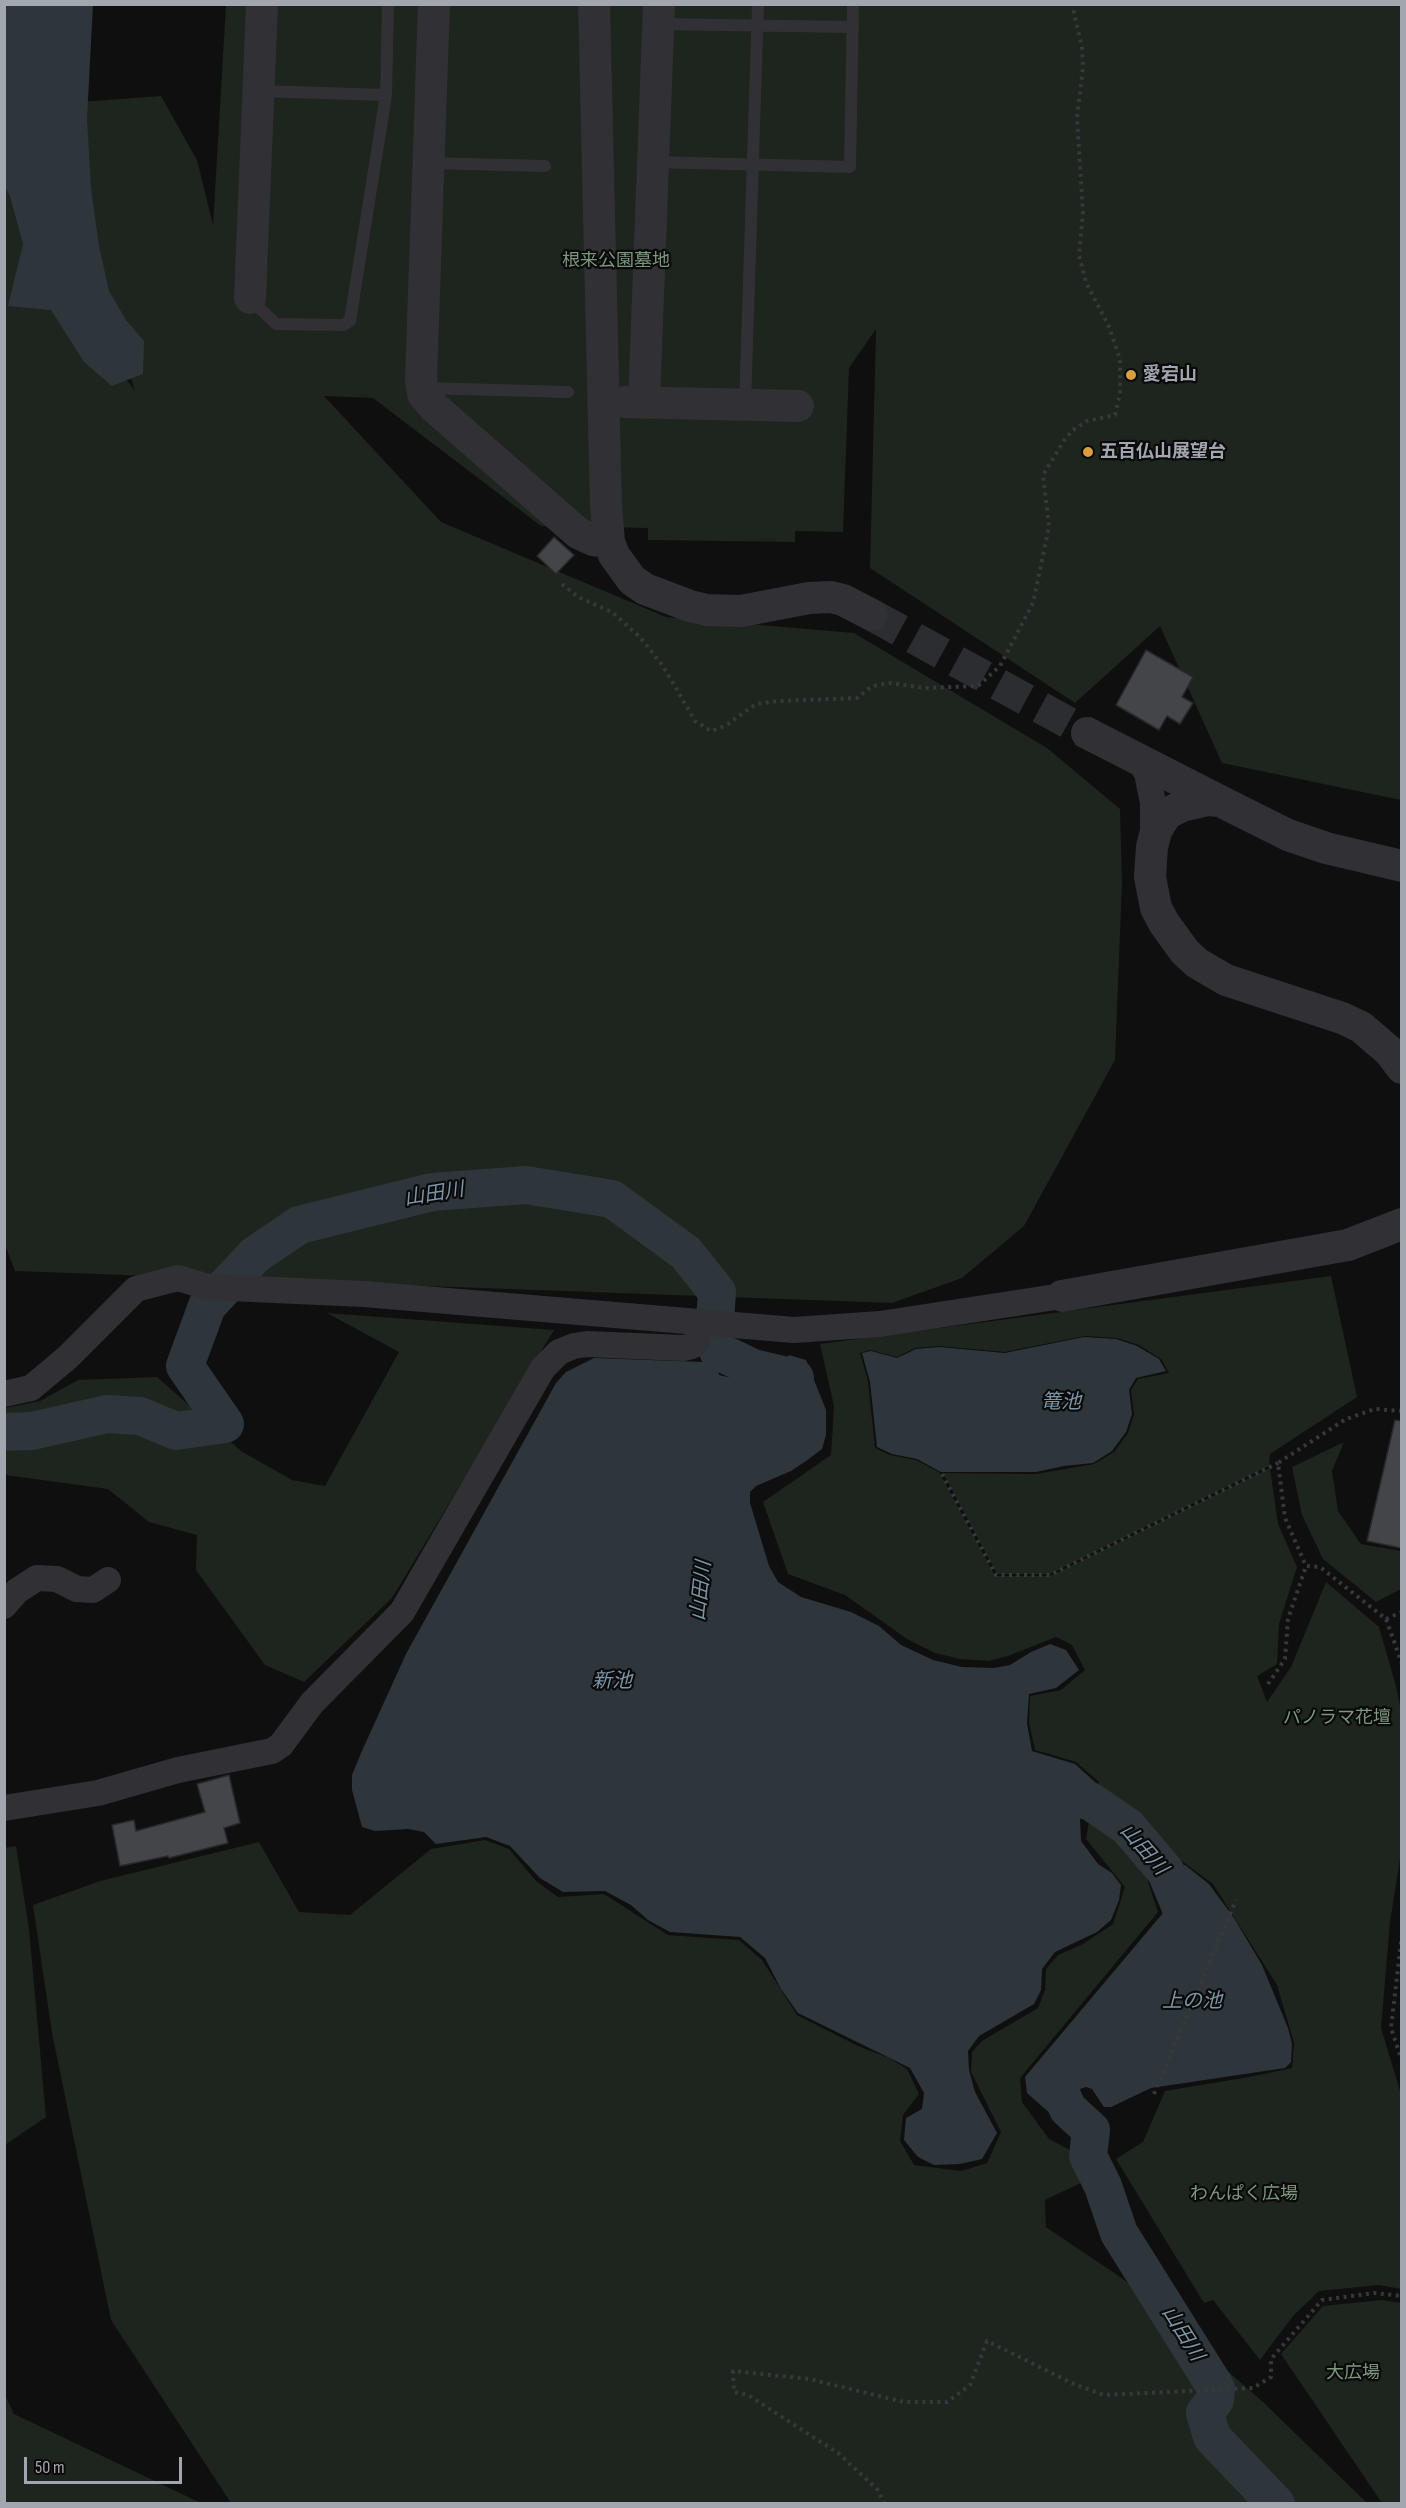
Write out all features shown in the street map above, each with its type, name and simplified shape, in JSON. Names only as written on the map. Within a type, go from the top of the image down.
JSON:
[{"type":"street","points":[[250,298],[261,4]]},
{"type":"street","points":[[434,4],[423,394],[435,408],[578,533],[593,540],[609,542]]},
{"type":"street","points":[[594,4],[609,542],[622,570],[632,580],[658,595],[690,606],[707,610],[741,611],[809,598],[831,597],[843,600],[872,615]]},
{"type":"street","points":[[645,403],[658,14]]},
{"type":"street","points":[[604,402],[798,406]]},
{"type":"street","points":[[1087,733],[1297,838],[1347,854],[1401,866]]},
{"type":"street","points":[[1130,755],[1142,765],[1147,773],[1151,789],[1154,814],[1150,878],[1156,908],[1175,939],[1197,963],[1226,980],[1342,1018],[1361,1027],[1389,1051],[1401,1068]]},
{"type":"street","points":[[1152,847],[1156,831],[1168,813],[1195,802],[1220,801]]},
{"type":"street","points":[[4,1394],[31,1388],[69,1357],[136,1289],[178,1278],[208,1287],[364,1294],[794,1330],[845,1328],[1062,1296],[1348,1245],[1401,1224]]},
{"type":"street","points":[[4,1808],[98,1792],[178,1770],[272,1751],[281,1745],[312,1703],[402,1612],[543,1368],[559,1352],[587,1344],[683,1348],[692,1346],[698,1340],[700,1321]]},
{"type":"street","points":[[4,1606],[17,1592],[37,1578],[57,1579],[77,1590],[93,1590],[108,1580]]},
{"type":"lane","points":[[250,298],[276,324],[343,326],[350,321],[386,95],[388,4]]},
{"type":"lane","points":[[745,405],[758,4]]},
{"type":"lane","points":[[653,162],[850,167],[854,4]]},
{"type":"lane","points":[[658,14],[758,26],[853,27]]},
{"type":"lane","points":[[258,91],[386,95]]},
{"type":"lane","points":[[429,162],[545,166]]},
{"type":"lane","points":[[422,388],[568,392]]},
{"type":"path","points":[[562,584],[578,597],[612,612],[639,636],[663,666],[695,721],[711,730],[725,726],[756,704],[857,698],[872,686],[891,683],[924,688],[978,686],[1000,666],[1033,603],[1050,527],[1043,475],[1073,430],[1087,421],[1115,415],[1120,394],[1120,359],[1109,327],[1086,282],[1079,255],[1083,213],[1077,118],[1083,67],[1082,47],[1071,4]]},
{"type":"path","points":[[942,1473],[996,1575],[1050,1575],[1278,1463],[1346,1419],[1375,1408],[1401,1411]]},
{"type":"path","points":[[1268,1684],[1285,1659],[1288,1619],[1306,1566],[1285,1518],[1278,1463]]},
{"type":"path","points":[[1306,1566],[1320,1567],[1386,1619],[1401,1664]]},
{"type":"path","points":[[1386,1619],[1401,1612]]},
{"type":"path","points":[[1154,2094],[1236,1900]]},
{"type":"path","points":[[1401,1934],[1391,2028],[1401,2061]]},
{"type":"path","points":[[885,2504],[877,2489],[838,2454],[747,2395],[734,2392],[733,2371],[809,2379],[904,2402],[947,2402],[970,2385],[987,2341],[1076,2385],[1104,2396],[1253,2388],[1271,2377],[1271,2359],[1322,2300],[1374,2293],[1401,2296]]},
{"type":"green space","name":"根来公園墓地","points":[[226,5],[1401,5],[1401,800],[1222,763],[1160,626],[1075,703],[870,568],[876,329],[849,368],[843,532],[795,531],[795,542],[648,540],[648,528],[541,526],[373,398],[324,396],[441,522],[666,617],[854,633],[1047,748],[1120,809],[1122,883],[1115,1060],[1024,1226],[962,1278],[892,1303],[15,1271],[4,1242],[4,177],[23,244],[135,391],[82,226],[67,103],[161,96],[197,160],[213,225]]},
{"type":"green space","points":[[1331,1276],[1357,1397],[1270,1454],[1269,1466],[1050,1574],[997,1574],[943,1473],[1036,1474],[1094,1464],[1114,1452],[1128,1433],[1134,1414],[1131,1390],[1138,1379],[1169,1373],[1161,1359],[1139,1345],[1117,1338],[1085,1336],[1005,1352],[939,1346],[915,1348],[897,1357],[870,1350],[860,1353],[868,1381],[875,1448],[890,1455],[916,1460],[939,1472],[995,1576],[1050,1576],[1270,1468],[1278,1524],[1297,1567],[1279,1624],[1277,1664],[1257,1676],[1267,1702],[1291,1667],[1326,1582],[1379,1627],[1402,1714],[1401,1853],[1390,1922],[1381,2028],[1401,2094],[1401,2289],[1379,2285],[1319,2291],[1293,2316],[1260,2360],[1213,2300],[1204,2303],[1116,2159],[1143,2142],[1165,2091],[1292,2068],[1294,2043],[1277,1985],[1213,1884],[1095,1797],[1099,1782],[1076,1762],[1035,1750],[1029,1723],[1030,1696],[1061,1690],[1085,1670],[1072,1645],[1056,1637],[989,1661],[959,1659],[935,1653],[907,1639],[845,1595],[788,1574],[763,1502],[831,1455],[834,1406],[820,1344]]},
{"type":"green space","points":[[327,1313],[554,1330],[392,1598],[304,1682],[265,1665],[196,1570],[197,1535],[149,1522],[108,1489],[5,1475],[5,1408],[40,1401],[78,1380],[157,1377],[241,1451],[292,1480],[325,1486],[399,1352]]},
{"type":"green space","points":[[1344,1442],[1332,1471],[1338,1511],[1361,1544],[1401,1551],[1401,1589],[1376,1602],[1323,1559],[1302,1515],[1292,1467]]},
{"type":"green space","points":[[1094,1813],[1118,1829],[1146,1876],[1158,1912],[1020,2078],[1022,2102],[1049,2139],[1076,2153],[1089,2179],[1045,2200],[1046,2227],[1123,2279],[1263,2402],[1367,2503],[231,2503],[111,2320],[52,2033],[33,1905],[100,1881],[259,1842],[299,1912],[350,1915],[431,1849],[485,1840],[509,1849],[536,1881],[558,1897],[604,1894],[668,1935],[739,1940],[762,1960],[797,2015],[858,2046],[889,2058],[907,2069],[919,2094],[903,2115],[900,2141],[914,2165],[961,2171],[987,2163],[1001,2132],[971,2072],[972,2052],[982,2041],[1038,2008],[1045,1990],[1046,1969],[1058,1955],[1083,1944],[1113,1924],[1125,1887],[1086,1839],[1089,1821]]},
{"type":"green space","points":[[16,1846],[29,1929],[46,2117],[5,2145],[4,1848]]},
{"type":"green space","name":"大広場","points":[[1382,2300],[1401,2303],[1401,2503],[1382,2503],[1281,2354],[1323,2306]]},
{"type":"green space","points":[[5,2395],[14,2414],[201,2503],[5,2503]]},
{"type":"water","points":[[5,4],[93,5],[87,118],[91,188],[99,246],[109,291],[126,320],[144,341],[143,374],[112,386],[84,362],[51,310],[8,306],[23,244],[5,187]]},
{"type":"water","name":"篭池","points":[[1084,1337],[1116,1339],[1137,1346],[1159,1359],[1166,1371],[1136,1378],[1129,1390],[1132,1414],[1126,1432],[1112,1451],[1093,1463],[1036,1472],[941,1472],[917,1459],[892,1454],[877,1447],[870,1382],[862,1353],[871,1351],[897,1358],[916,1349],[939,1347],[1005,1353]]},
{"type":"water","name":"新池","points":[[789,1355],[806,1360],[826,1410],[826,1435],[822,1449],[806,1461],[791,1471],[756,1486],[750,1492],[750,1503],[769,1566],[778,1582],[801,1597],[851,1612],[879,1626],[901,1645],[933,1660],[962,1667],[994,1668],[1010,1665],[1050,1644],[1066,1650],[1079,1670],[1056,1688],[1029,1694],[1027,1723],[1032,1751],[1075,1764],[1096,1783],[1080,1818],[1081,1841],[1098,1864],[1112,1873],[1121,1885],[1119,1900],[1111,1920],[1097,1932],[1055,1952],[1042,1969],[1041,1990],[1034,2004],[979,2036],[968,2051],[969,2070],[975,2092],[997,2133],[982,2159],[960,2164],[934,2165],[918,2157],[904,2140],[906,2118],[922,2109],[924,2093],[910,2068],[798,2013],[781,1989],[765,1958],[740,1937],[670,1932],[648,1920],[631,1905],[605,1891],[563,1892],[540,1878],[510,1846],[486,1837],[436,1844],[424,1832],[408,1829],[375,1831],[362,1827],[352,1790],[352,1775],[406,1654],[556,1383],[566,1372],[594,1358],[704,1362],[717,1367],[719,1375],[775,1388],[781,1385],[784,1361]]},
{"type":"water","name":"上の池","points":[[1185,1865],[1209,1884],[1234,1918],[1262,1965],[1288,2028],[1292,2044],[1291,2062],[1285,2068],[1151,2088],[1111,2107],[1104,2107],[1092,2089],[1086,2087],[1080,2089],[1074,2100],[1100,2122],[1097,2133],[1078,2138],[1027,2093],[1025,2077],[1163,1913],[1157,1886]]},
{"type":"building","points":[[554,537],[574,555],[556,574],[537,556]]},
{"type":"building","points":[[1146,650],[1193,677],[1182,697],[1193,703],[1180,724],[1167,716],[1159,730],[1116,705]]},
{"type":"building","points":[[1395,1420],[1401,1421],[1401,1548],[1367,1541]]},
{"type":"building","points":[[229,1775],[240,1823],[224,1828],[228,1843],[169,1858],[168,1856],[120,1866],[112,1825],[134,1820],[136,1831],[205,1812],[197,1784]]},
{"type":"waterway","name":"山田川","points":[[4,1432],[32,1431],[107,1414],[140,1416],[176,1431],[225,1424],[185,1366],[207,1306],[255,1255],[299,1225],[432,1192],[526,1185],[612,1199],[686,1253],[717,1292],[714,1336],[718,1351],[753,1368],[795,1378],[786,1401],[776,1412]]},
{"type":"waterway","name":"山田川","points":[[1039,1793],[1090,1801],[1128,1827],[1166,1872],[1181,1908],[1183,1925]]},
{"type":"waterway","name":"山田川","points":[[1063,2098],[1068,2109],[1091,2130],[1088,2156],[1103,2186],[1119,2233],[1216,2388],[1215,2400],[1205,2413],[1212,2437],[1276,2504]]},
{"type":"tunnel","points":[[872,615],[1087,733]]},
{"type":"place","name":"愛宕山","points":[[1131,375]]},
{"type":"place","name":"五百仏山展望台","points":[[1088,452]]},
{"type":"park label","name":"パノラマ花壇","points":[[1337,1718]]},
{"type":"park label","name":"わんぱく広場","points":[[1244,2194]]}]
